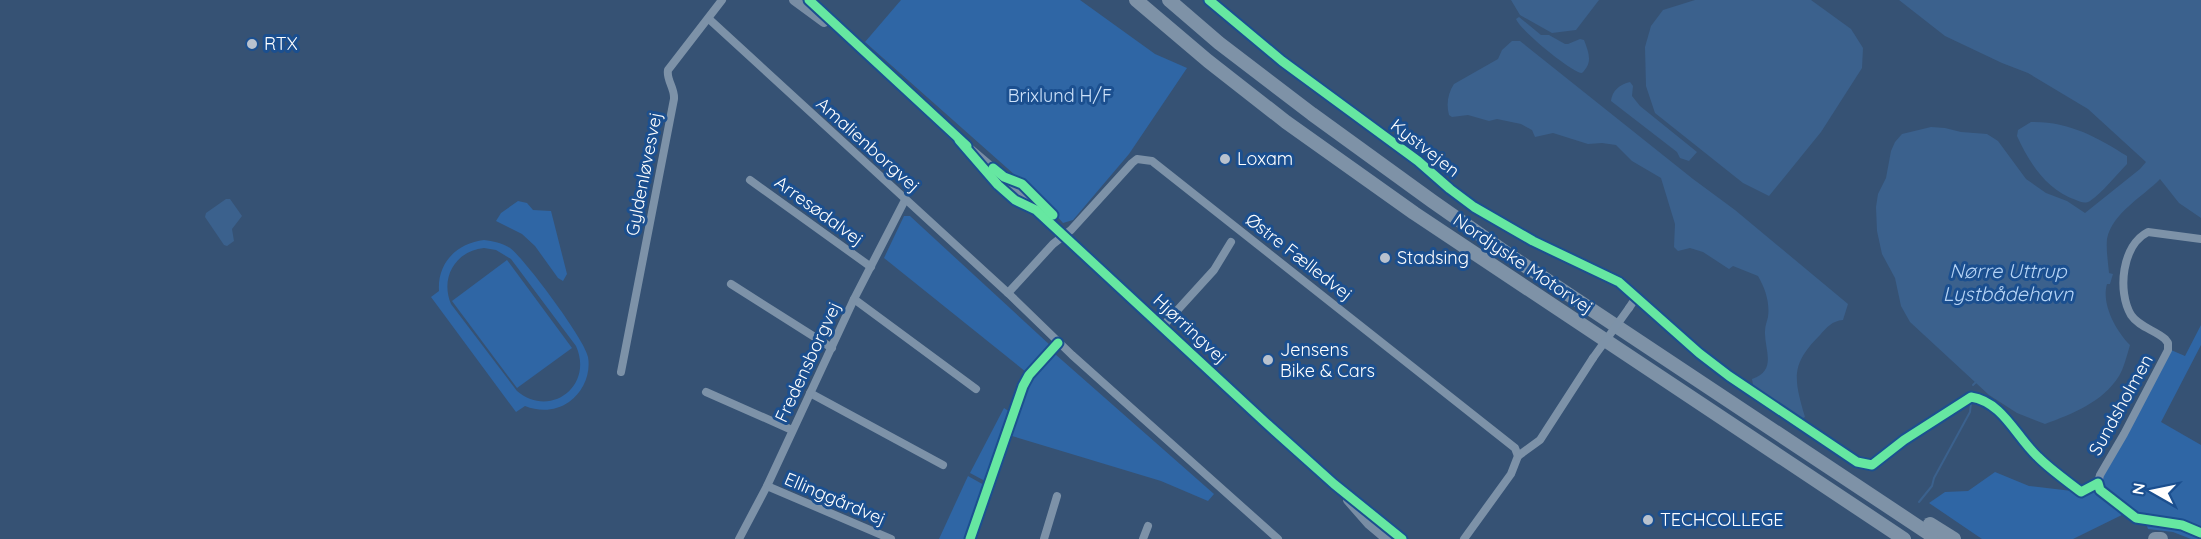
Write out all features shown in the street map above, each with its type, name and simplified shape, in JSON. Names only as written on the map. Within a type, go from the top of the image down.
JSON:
[{"type":"highway","name":"Nordjyske Motorvej","points":[[1136,0],[1208,62],[1323,148],[1524,288],[1904,539]]},
{"type":"highway","name":"Nordjyske Motorvej","points":[[1172,2],[1219,43],[1395,174],[1512,256],[1938,539]]},
{"type":"highway","points":[[1661,355],[1820,451],[1954,539]]},
{"type":"highway","points":[[1731,424],[1801,481],[1889,539]]},
{"type":"highway","points":[[2155,539],[2161,539]]},
{"type":"main road","name":"Hjørringvej","points":[[794,0],[851,41]]},
{"type":"main road","name":"Hjørringvej","points":[[809,0],[959,140],[1015,200],[1036,210],[1334,484],[1402,539]]},
{"type":"main road","name":"Hjørringvej","points":[[1334,484],[1369,524],[1387,539]]},
{"type":"street","name":"Gyldenløvesvej","points":[[621,372],[674,99],[668,70],[722,0]]},
{"type":"street","name":"Kystvejen","points":[[1209,0],[1282,61],[1418,161],[1474,207],[1533,241],[1619,282],[1636,296],[1540,440],[1518,456]]},
{"type":"street","name":"Amalienborgvej","points":[[709,19],[1008,293],[1072,355],[1278,539]]},
{"type":"street","name":"Østre Fælledvej","points":[[1063,236],[1132,163],[1137,159],[1152,161],[1510,443],[1518,456]]},
{"type":"street","name":"Arresødalvej","points":[[750,180],[871,267]]},
{"type":"street","name":"Fredensborgvej","points":[[739,539],[767,486],[854,299],[905,200]]},
{"type":"street","name":"Sundsholmen","points":[[2201,239],[2148,231],[2141,235],[2134,244],[2122,279],[2128,306],[2136,321],[2165,339],[2168,343],[2168,350],[2100,475],[2098,483],[2100,490],[2136,518],[2182,525],[2201,533]]},
{"type":"street","points":[[1008,293],[1063,236]]},
{"type":"street","points":[[1163,326],[1214,270],[1231,242]]},
{"type":"street","points":[[731,284],[832,348]]},
{"type":"street","points":[[854,299],[976,389]]},
{"type":"street","points":[[706,392],[792,430]]},
{"type":"street","points":[[810,393],[943,465]]},
{"type":"street","points":[[1464,539],[1511,474],[1518,456]]},
{"type":"street","name":"Ellinggårdvej","points":[[767,486],[891,539]]},
{"type":"street","points":[[1044,539],[1058,496]]},
{"type":"street","points":[[1143,539],[1148,526]]},
{"type":"green space","name":"Brixlund H/F","points":[[901,0],[1080,0],[1155,54],[1187,68],[1129,154],[1073,220],[1063,223],[1043,200],[865,42]]},
{"type":"green space","points":[[518,201],[527,203],[533,210],[551,211],[567,274],[563,281],[558,278],[535,246],[522,234],[496,221],[501,213]]},
{"type":"green space","points":[[904,216],[910,216],[1051,346],[1026,372],[884,258]]},
{"type":"green space","points":[[484,240],[497,242],[510,248],[554,300],[585,348],[589,363],[585,382],[574,398],[564,405],[548,410],[525,406],[516,412],[431,297],[439,291],[439,281],[445,263],[457,250]],"holes":[[[484,248],[496,250],[511,259],[576,346],[580,361],[579,374],[574,385],[566,394],[555,400],[530,399],[517,391],[451,304],[447,285],[452,267],[465,254],[474,250]]]},
{"type":"green space","points":[[507,260],[572,348],[517,388],[452,301]]},
{"type":"green space","points":[[2201,325],[2201,345],[2161,422],[2201,445],[2201,539],[2191,539],[2173,532],[2148,529],[2144,517],[2132,510],[2073,539],[1982,539],[1929,503],[1945,492],[1968,491],[1995,472],[2029,486],[2072,491],[2099,481],[2171,350],[2185,356]]},
{"type":"green space","points":[[1055,354],[1214,494],[1208,501],[1161,481],[1012,436],[1011,433],[1030,380]]},
{"type":"green space","points":[[1004,408],[1010,412],[985,481],[970,473]]},
{"type":"green space","points":[[968,476],[984,485],[965,539],[939,539]]},
{"type":"water","points":[[1511,0],[1599,0],[1576,30],[1552,33],[1520,15]]},
{"type":"water","points":[[1695,0],[1811,0],[1851,29],[1863,48],[1862,68],[1821,132],[1769,196],[1743,183],[1655,113],[1646,86],[1645,47],[1651,26],[1663,10]]},
{"type":"water","name":"Nørre Uttrup Lystbådehavn","points":[[1899,0],[2201,0],[2201,218],[2179,203],[2160,179],[2115,221],[2107,239],[2109,273],[2113,274],[2110,284],[2107,284],[2106,300],[2115,325],[2130,345],[2124,365],[2112,385],[2096,400],[2045,424],[2017,413],[1989,395],[1910,322],[1901,306],[1895,278],[1882,254],[1877,231],[1878,194],[1886,178],[1891,151],[1902,134],[1931,127],[1987,134],[1998,141],[2026,179],[2046,193],[2067,201],[2085,213],[2146,162],[2088,109],[2028,73],[1945,36]]},
{"type":"water","points":[[1519,17],[1541,35],[1549,35],[1565,44],[1580,39],[1584,40],[1589,62],[1582,73],[1557,58],[1536,41],[1516,19]]},
{"type":"water","points":[[1512,41],[1520,41],[1735,210],[1848,304],[1843,320],[1825,329],[1803,355],[1799,364],[1798,392],[1805,417],[1799,420],[1753,385],[1752,379],[1765,370],[1768,358],[1765,331],[1768,301],[1758,276],[1733,266],[1729,269],[1703,252],[1690,248],[1678,251],[1674,247],[1675,224],[1661,178],[1632,161],[1616,145],[1588,144],[1553,133],[1535,137],[1532,130],[1521,124],[1497,119],[1489,121],[1468,115],[1452,117],[1449,115],[1448,99],[1454,84],[1498,59],[1502,50]]},
{"type":"water","points":[[1630,82],[1633,86],[1632,96],[1640,106],[1697,152],[1689,161],[1680,158],[1677,152],[1611,101],[1617,88]]},
{"type":"water","points":[[2031,122],[2057,124],[2082,132],[2127,156],[2127,164],[2090,201],[2083,202],[2065,195],[2040,174],[2027,156],[2017,136],[2018,130]]},
{"type":"water","points":[[226,199],[230,199],[242,216],[232,229],[234,241],[227,246],[205,217],[206,213]]},
{"type":"waterway","points":[[1973,385],[1976,382]]},
{"type":"waterway","points":[[1919,502],[1932,486],[1934,478],[1970,412],[1971,403]]},
{"type":"cycle path","points":[[809,0],[967,146]]},
{"type":"cycle path","points":[[1209,0],[1282,61],[1418,161],[1474,207],[1533,241],[1619,282],[1699,353],[1729,376],[1857,462],[1872,465],[1904,440],[1971,397],[1992,406],[2008,421],[2038,457],[2081,492],[2098,483],[2100,490],[2136,518],[2182,525],[2201,533]]},
{"type":"cycle path","points":[[959,140],[998,185],[1015,200],[1036,210],[1266,423],[1334,484],[1402,539]]},
{"type":"cycle path","points":[[993,168],[1004,177],[1022,184],[1053,215]]},
{"type":"cycle path","points":[[970,539],[1023,386],[1029,375],[1058,343]]},
{"type":"place","name":"RTX","points":[[252,44]]},
{"type":"place","name":"Loxam","points":[[1225,159]]},
{"type":"place","name":"Stadsing","points":[[1385,258]]},
{"type":"place","name":"Jensens Bike & Cars","points":[[1268,360]]},
{"type":"place","name":"TECHCOLLEGE","points":[[1648,520]]}]
